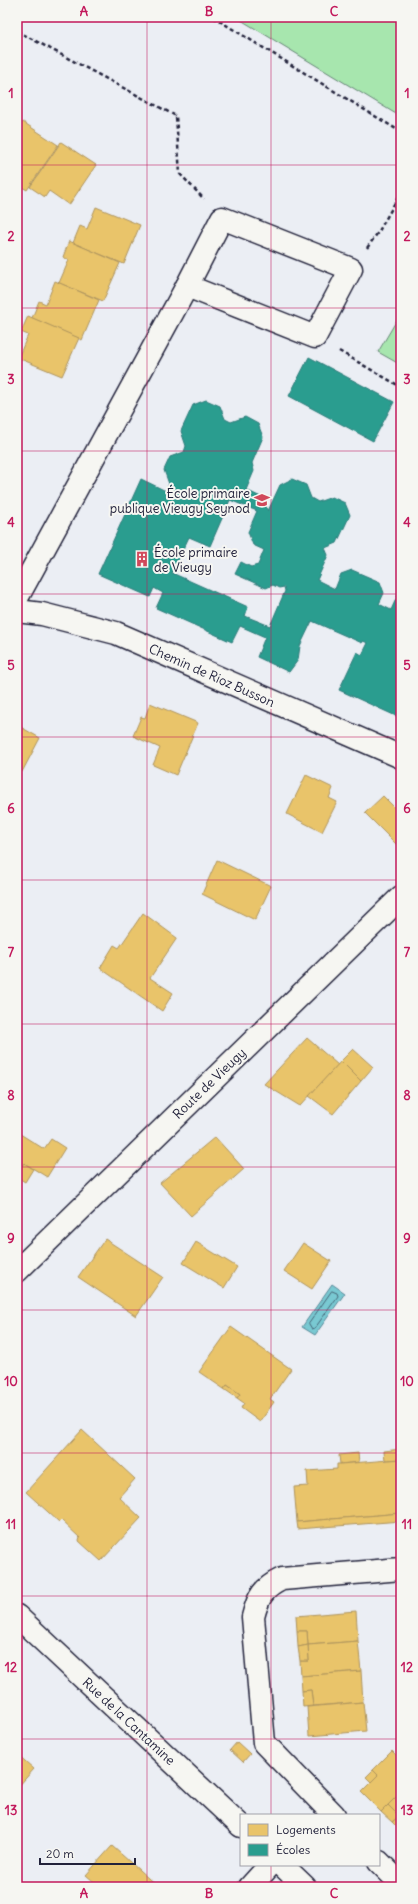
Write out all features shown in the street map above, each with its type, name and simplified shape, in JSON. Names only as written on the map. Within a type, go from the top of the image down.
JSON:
[{"type":"street","points":[[17,598],[187,286],[222,218],[351,269],[315,337],[187,286]]},
{"type":"street","name":"Chemin de Rioz Busson","points":[[17,611],[42,614],[116,633],[401,757]]},
{"type":"street","name":"Route de Vieugy","points":[[17,1271],[401,896]]},
{"type":"street","points":[[322,1811],[264,1742],[253,1617],[258,1599],[270,1585],[282,1579],[401,1569]]},
{"type":"street","name":"Rue de la Cantamine","points":[[17,1616],[240,1825]]},
{"type":"street","points":[[380,1863],[401,1884]]},
{"type":"street","points":[[250,1887],[269,1866]]},
{"type":"street","points":[[283,1866],[305,1887]]},
{"type":"path","points":[[213,17],[401,132]]},
{"type":"path","points":[[17,30],[176,116],[180,174],[222,218]]},
{"type":"path","points":[[351,269],[379,231],[401,192]]},
{"type":"path","points":[[315,337],[401,387]]},
{"type":"green space","points":[[236,17],[401,17],[401,117]]},
{"type":"green space","points":[[401,313],[401,365],[378,352]]},
{"type":"water","points":[[332,1284],[345,1293],[315,1335],[302,1327]]},
{"type":"building: Logements","points":[[23,122],[58,145],[27,190],[17,184],[17,130]]},
{"type":"building: Logements","points":[[61,142],[96,165],[69,205],[49,191],[45,197],[30,187]]},
{"type":"building: Logements","points":[[96,207],[140,225],[124,264],[73,243],[80,226],[87,229]]},
{"type":"building: Logements","points":[[69,241],[120,263],[103,301],[59,283],[69,260],[63,257]]},
{"type":"building: Logements","points":[[55,281],[99,300],[82,340],[32,318],[39,301],[46,304]]},
{"type":"building: Logements","points":[[28,316],[79,338],[62,376],[18,358],[28,335],[21,332]]},
{"type":"building: Logements","points":[[150,703],[198,723],[176,775],[153,765],[160,748],[133,736],[141,717],[145,718]]},
{"type":"building: Logements","points":[[17,725],[40,738],[22,772],[17,769]]},
{"type":"building: Logements","points":[[306,775],[333,788],[329,798],[337,802],[322,832],[287,814]]},
{"type":"building: Logements","points":[[383,796],[401,814],[401,846],[399,847],[365,813]]},
{"type":"building: Logements","points":[[217,860],[271,886],[255,920],[202,894]]},
{"type":"building: Logements","points":[[143,913],[177,938],[150,978],[173,993],[162,1011],[100,968],[114,945],[119,948]]},
{"type":"building: Logements","points":[[307,1038],[338,1065],[300,1106],[264,1084]]},
{"type":"building: Logements","points":[[353,1049],[373,1067],[361,1081],[341,1061]]},
{"type":"building: Logements","points":[[341,1061],[361,1081],[333,1114],[309,1096]]},
{"type":"building: Logements","points":[[17,1132],[44,1149],[51,1139],[65,1148],[47,1177],[24,1163],[17,1173]]},
{"type":"building: Logements","points":[[215,1137],[244,1169],[191,1216],[160,1183]]},
{"type":"building: Logements","points":[[24,1163],[33,1169],[25,1182],[17,1177],[17,1173]]},
{"type":"building: Logements","points":[[105,1239],[163,1277],[136,1316],[78,1277]]},
{"type":"building: Logements","points":[[196,1242],[237,1267],[224,1288],[183,1263]]},
{"type":"building: Logements","points":[[303,1243],[331,1261],[312,1289],[284,1271]]},
{"type":"building: Logements","points":[[231,1327],[291,1369],[270,1399],[274,1402],[260,1422],[241,1408],[244,1403],[237,1398],[240,1394],[227,1385],[224,1389],[199,1372]]},
{"type":"building: Logements","points":[[227,1385],[240,1394],[237,1398],[224,1389]]},
{"type":"building: Logements","points":[[82,1430],[135,1479],[119,1497],[141,1518],[101,1561],[79,1541],[80,1538],[61,1520],[59,1522],[26,1492]]},
{"type":"building: Logements","points":[[401,1449],[401,1459],[385,1460],[384,1451]]},
{"type":"building: Logements","points":[[358,1453],[359,1462],[340,1464],[339,1455]]},
{"type":"building: Logements","points":[[401,1459],[401,1513],[297,1522],[294,1487],[308,1486],[307,1471],[337,1469],[337,1464]]},
{"type":"building: Logements","points":[[401,1513],[401,1521],[298,1529],[297,1522]]},
{"type":"building: Logements","points":[[356,1611],[358,1641],[308,1645],[307,1631],[297,1631],[296,1616]]},
{"type":"building: Logements","points":[[297,1631],[307,1631],[308,1645],[298,1647]]},
{"type":"building: Logements","points":[[358,1641],[361,1671],[301,1676],[300,1661],[309,1661],[308,1645]]},
{"type":"building: Logements","points":[[308,1645],[309,1661],[300,1661],[298,1647]]},
{"type":"building: Logements","points":[[361,1671],[363,1702],[313,1706],[311,1690],[302,1691],[301,1676]]},
{"type":"building: Logements","points":[[311,1690],[313,1706],[303,1707],[302,1691]]},
{"type":"building: Logements","points":[[363,1702],[366,1731],[309,1736],[307,1707]]},
{"type":"building: Logements","points":[[237,1742],[250,1754],[243,1762],[230,1750]]},
{"type":"building: Logements","points":[[392,1751],[401,1760],[401,1792],[381,1812],[361,1792],[378,1775],[373,1770]]},
{"type":"building: Logements","points":[[17,1754],[34,1769],[17,1788]]},
{"type":"building: Logements","points":[[373,1770],[378,1775],[371,1782],[366,1777]]},
{"type":"building: Logements","points":[[401,1792],[401,1831],[392,1822],[399,1816],[388,1805]]},
{"type":"building: Logements","points":[[388,1805],[399,1816],[392,1822],[381,1812]]},
{"type":"building: Logements","points":[[112,1846],[158,1887],[100,1887],[86,1875]]},
{"type":"building: Écoles","points":[[309,357],[394,402],[373,441],[289,396]]},
{"type":"building: Écoles","name":"École primaire de Vieugy","points":[[206,400],[220,406],[225,419],[231,422],[245,417],[258,424],[263,437],[252,463],[254,471],[246,490],[265,499],[264,502],[268,511],[280,485],[292,479],[306,485],[311,498],[318,502],[332,497],[345,503],[350,515],[337,543],[325,548],[328,555],[317,580],[335,589],[341,574],[352,570],[380,582],[384,593],[379,604],[391,610],[401,588],[401,666],[399,671],[401,672],[401,706],[396,716],[339,690],[357,652],[362,655],[368,643],[363,641],[362,643],[312,621],[300,646],[298,660],[289,672],[257,657],[265,637],[240,626],[232,642],[156,608],[163,593],[154,588],[150,597],[98,574],[141,479],[166,491],[169,484],[164,470],[170,457],[184,452],[186,446],[181,431],[193,405]],"holes":[[[230,500],[257,511],[248,532],[253,545],[264,550],[258,565],[251,567],[241,562],[235,574],[266,588],[273,585],[279,588],[284,587],[285,591],[270,626],[245,616],[248,607],[172,573],[189,537],[210,546]]]},
{"type":"place","name":"École primaire publique Vieugy Seynod","points":[[262,500]]},
{"type":"place","name":"École primaire de Vieugy","points":[[142,559]]}]
